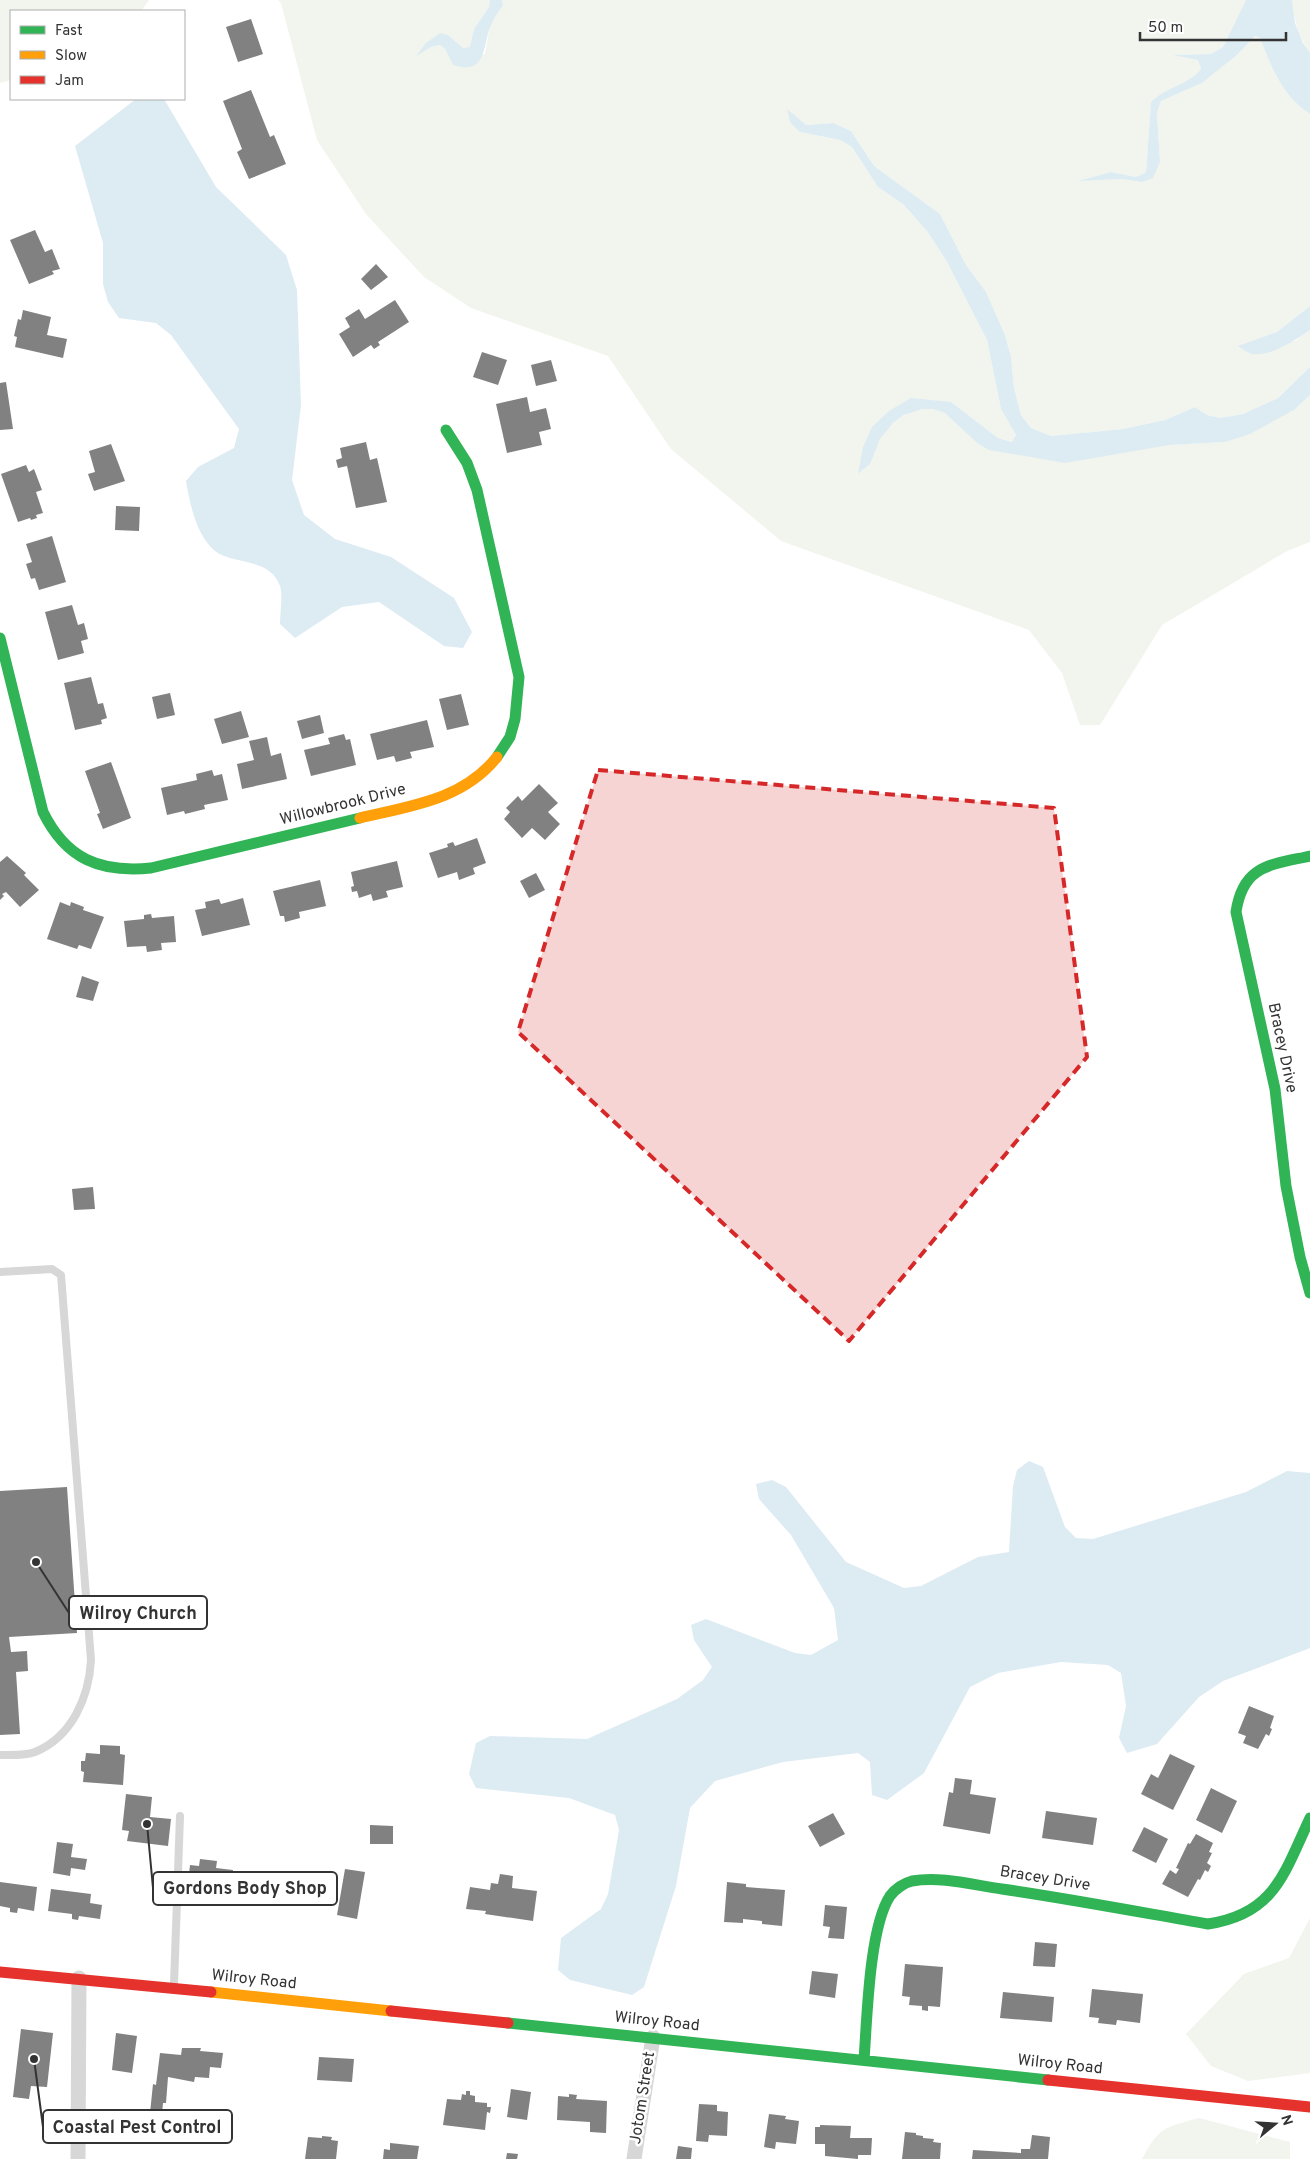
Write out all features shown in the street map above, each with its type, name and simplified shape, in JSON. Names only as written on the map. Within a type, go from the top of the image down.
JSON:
[{"type":"street","name":"Willowbrook Drive","points":[[0,638],[14,687],[42,812],[64,846],[80,858],[96,865],[114,870],[151,868],[439,799],[462,790],[482,776],[499,758],[509,742],[520,696],[519,677],[477,490],[468,464],[446,430]]},
{"type":"street","name":"Bracey Drive","points":[[1310,856],[1262,868],[1250,876],[1241,887],[1236,912],[1275,1089],[1286,1186],[1300,1257],[1310,1293]]},
{"type":"street","name":"Bracey Drive","points":[[864,2060],[875,1953],[883,1907],[891,1894],[902,1885],[914,1880],[962,1883],[1208,1924],[1223,1923],[1244,1916],[1262,1904],[1274,1890],[1310,1818]]},
{"type":"street","name":"Wilroy Road","points":[[0,1972],[79,1978],[653,2037],[1310,2107]]},
{"type":"street","points":[[78,2159],[79,1978]]},
{"type":"street","name":"Jotom Street","points":[[634,2159],[653,2037]]},
{"type":"lane","points":[[0,1272],[52,1269],[61,1275],[91,1660],[86,1693],[80,1709],[68,1726],[52,1741],[34,1752],[0,1756]]},
{"type":"lane","points":[[174,1988],[180,1816]]},
{"type":"highlighted area","points":[[598,770],[1054,808],[1087,1057],[849,1341],[518,1032]]},
{"type":"shaded area","points":[[0,0],[149,0],[142,10],[10,10],[10,80],[0,83]]},
{"type":"shaded area","points":[[278,0],[490,0],[489,7],[474,29],[471,47],[463,48],[448,35],[417,54],[440,45],[445,49],[453,65],[485,54],[490,25],[503,5],[502,0],[1246,0],[1223,47],[1211,54],[1176,55],[1198,60],[1201,69],[1189,80],[1151,102],[1146,172],[1136,177],[1111,172],[1081,180],[1121,179],[1142,182],[1160,162],[1157,113],[1161,101],[1202,83],[1237,55],[1255,36],[1260,38],[1285,90],[1300,107],[1310,114],[1310,306],[1277,332],[1239,346],[1295,341],[1310,330],[1310,367],[1278,398],[1243,414],[1220,418],[1207,415],[1195,407],[1165,420],[1123,429],[1051,436],[1031,428],[1021,415],[1014,388],[1011,357],[1005,335],[986,292],[966,265],[940,214],[874,166],[851,131],[833,123],[806,125],[787,110],[800,132],[840,140],[852,147],[878,187],[903,204],[927,231],[946,260],[987,340],[1001,409],[1016,435],[1013,442],[998,438],[951,402],[889,411],[858,474],[870,462],[877,444],[892,424],[909,413],[928,408],[946,414],[977,443],[1169,445],[1225,442],[1294,410],[1310,395],[1310,542],[1287,551],[1162,625],[1100,725],[1080,725],[1062,673],[1029,630],[781,541],[671,449],[608,356],[471,308],[424,277],[366,214],[317,140],[281,3]]},
{"type":"shaded area","points":[[490,0],[502,0],[503,5],[491,25],[482,57],[478,62],[472,66],[464,67],[453,65],[445,49],[440,45],[431,47],[416,56],[426,43],[440,33],[448,35],[463,48],[470,47],[474,29],[489,7]]},
{"type":"shaded area","points":[[1246,0],[1292,0],[1295,23],[1303,43],[1310,53],[1310,114],[1300,107],[1285,90],[1260,38],[1255,36],[1237,55],[1202,83],[1161,101],[1157,113],[1160,162],[1153,178],[1142,182],[1121,179],[1078,181],[1111,172],[1136,177],[1146,172],[1151,102],[1164,92],[1190,79],[1201,69],[1198,60],[1173,55],[1211,54],[1223,47]]},
{"type":"shaded area","points":[[1292,0],[1310,0],[1310,53],[1297,28]]},
{"type":"shaded area","points":[[135,100],[165,100],[216,187],[286,255],[297,290],[301,405],[292,480],[304,515],[335,539],[391,557],[454,598],[472,632],[463,648],[444,646],[379,602],[342,607],[295,638],[280,624],[281,590],[275,577],[268,570],[260,566],[222,555],[208,544],[195,519],[186,481],[198,467],[234,448],[239,429],[171,335],[156,323],[119,318],[108,302],[103,284],[103,243],[75,146]]},
{"type":"shaded area","points":[[787,109],[806,125],[833,123],[851,131],[874,166],[940,214],[966,265],[986,292],[1005,335],[1011,357],[1014,388],[1021,415],[1031,428],[1051,436],[1123,429],[1165,420],[1195,407],[1207,415],[1220,418],[1243,414],[1278,398],[1310,367],[1310,395],[1294,410],[1250,434],[1225,442],[1169,445],[1065,463],[989,450],[977,443],[945,413],[933,409],[922,409],[904,415],[893,423],[880,439],[870,464],[858,474],[863,447],[872,427],[889,411],[911,398],[951,402],[998,438],[1012,442],[1016,435],[1001,409],[987,340],[946,260],[927,231],[903,204],[878,187],[852,147],[840,140],[800,132],[790,122]]},
{"type":"shaded area","points":[[1310,306],[1310,330],[1290,343],[1267,353],[1259,354],[1250,353],[1238,346],[1277,332]]},
{"type":"shaded area","points":[[1029,1461],[1043,1467],[1065,1527],[1076,1538],[1093,1539],[1246,1492],[1287,1471],[1310,1473],[1310,1648],[1223,1681],[1199,1697],[1157,1744],[1127,1753],[1119,1738],[1126,1706],[1121,1673],[1108,1665],[1061,1662],[998,1673],[970,1687],[924,1773],[887,1800],[872,1795],[870,1762],[858,1753],[783,1762],[715,1781],[690,1808],[676,1886],[644,1987],[632,1995],[570,1980],[558,1970],[561,1938],[601,1909],[608,1894],[619,1830],[615,1815],[569,1798],[476,1788],[469,1774],[476,1743],[490,1736],[587,1739],[677,1699],[703,1680],[712,1667],[694,1640],[691,1625],[706,1619],[795,1653],[811,1655],[838,1640],[834,1608],[791,1535],[759,1499],[756,1484],[772,1480],[786,1487],[846,1562],[904,1588],[921,1586],[978,1557],[1009,1552],[1013,1486],[1017,1470]]},
{"type":"shaded area","points":[[1310,1918],[1310,2073],[1248,2081],[1211,2066],[1186,2034],[1244,1974],[1289,1958]]},
{"type":"shaded area","points":[[1199,2118],[1290,2142],[1290,2159],[1142,2159],[1154,2140],[1164,2130]]},
{"type":"building","points":[[251,19],[263,54],[238,62],[226,27]]},
{"type":"building","points":[[251,90],[270,137],[274,135],[286,164],[249,179],[237,152],[242,149],[223,101]]},
{"type":"building","points":[[35,230],[45,252],[52,249],[60,269],[52,271],[54,274],[29,284],[10,240]]},
{"type":"building","points":[[376,264],[388,277],[371,290],[361,279]]},
{"type":"building","points":[[395,300],[409,322],[378,342],[380,345],[374,349],[371,345],[353,357],[339,334],[350,327],[345,318],[359,309],[365,319]]},
{"type":"building","points":[[23,310],[51,317],[47,335],[67,339],[63,358],[15,347],[17,337],[14,336],[18,319],[21,320]]},
{"type":"building","points":[[482,352],[507,360],[498,385],[473,377]]},
{"type":"building","points":[[551,360],[557,381],[536,386],[531,365]]},
{"type":"building","points":[[6,382],[13,429],[0,430],[0,383]]},
{"type":"building","points":[[527,397],[530,412],[546,408],[551,429],[539,432],[542,445],[507,453],[496,404]]},
{"type":"building","points":[[366,442],[370,460],[377,458],[387,502],[356,508],[347,466],[338,468],[336,460],[342,458],[340,448]]},
{"type":"building","points":[[111,444],[125,481],[94,491],[88,474],[95,472],[89,451]]},
{"type":"building","points":[[26,465],[29,472],[34,469],[42,490],[36,492],[43,513],[36,515],[37,518],[18,522],[1,474]]},
{"type":"building","points":[[116,506],[140,507],[139,531],[115,530]]},
{"type":"building","points":[[52,536],[66,582],[39,590],[35,578],[31,579],[26,564],[32,562],[26,544]]},
{"type":"building","points":[[72,605],[78,625],[84,623],[88,639],[81,641],[84,653],[58,660],[45,612]]},
{"type":"building","points":[[91,677],[98,704],[103,703],[107,718],[101,720],[102,724],[75,730],[64,683]]},
{"type":"building","points":[[170,693],[175,715],[157,719],[152,697]]},
{"type":"building","points":[[461,694],[469,725],[447,730],[439,699]]},
{"type":"building","points":[[241,711],[249,737],[222,744],[214,719]]},
{"type":"building","points":[[320,715],[324,733],[302,739],[297,721]]},
{"type":"building","points":[[427,720],[434,747],[410,752],[412,758],[396,762],[394,756],[377,760],[370,734]]},
{"type":"building","points":[[344,734],[346,740],[350,739],[356,765],[311,776],[304,750],[330,744],[328,738]]},
{"type":"building","points":[[267,737],[271,756],[281,753],[287,779],[242,789],[237,764],[254,760],[249,741]]},
{"type":"building","points":[[111,762],[131,818],[103,829],[97,814],[100,813],[85,771]]},
{"type":"building","points":[[212,770],[214,776],[222,774],[228,800],[204,805],[205,809],[185,814],[184,811],[167,815],[161,788],[197,780],[196,774]]},
{"type":"building","points":[[539,784],[558,803],[548,812],[560,824],[545,840],[532,828],[522,838],[504,819],[510,812],[506,808],[518,796],[522,801]]},
{"type":"building","points":[[477,838],[486,863],[473,868],[475,874],[459,880],[457,872],[438,878],[429,853],[448,847],[447,844],[453,842],[455,846]]},
{"type":"building","points":[[7,856],[26,873],[24,875],[39,890],[20,907],[6,892],[2,894],[4,896],[0,900],[0,862]]},
{"type":"building","points":[[397,861],[403,887],[386,891],[388,897],[373,901],[371,894],[359,898],[357,891],[352,892],[351,887],[354,886],[351,872]]},
{"type":"building","points":[[536,873],[545,890],[529,898],[520,881]]},
{"type":"building","points":[[320,880],[326,906],[299,912],[300,918],[285,922],[284,916],[280,916],[273,891]]},
{"type":"building","points":[[243,898],[250,925],[202,936],[195,910],[206,908],[205,902],[219,899],[221,904]]},
{"type":"building","points":[[60,902],[70,906],[71,902],[84,907],[83,910],[104,917],[91,949],[79,945],[77,949],[47,939]]},
{"type":"building","points":[[151,914],[152,918],[174,916],[176,942],[161,943],[162,950],[147,952],[146,946],[127,947],[124,921],[144,919],[144,915]]},
{"type":"building","points":[[82,976],[99,982],[93,1001],[76,997]]},
{"type":"building","points":[[93,1187],[95,1209],[74,1210],[72,1189]]},
{"type":"building","points":[[67,1487],[77,1633],[9,1637],[11,1652],[27,1651],[28,1671],[16,1672],[20,1734],[0,1735],[0,1491]]},
{"type":"building","points":[[1249,1706],[1274,1716],[1269,1736],[1266,1734],[1258,1749],[1243,1743],[1246,1736],[1238,1733]]},
{"type":"building","points":[[100,1745],[120,1746],[120,1754],[125,1755],[123,1785],[83,1782],[84,1772],[81,1771],[81,1761],[85,1761],[86,1753],[100,1754]]},
{"type":"building","points":[[1170,1754],[1195,1766],[1173,1810],[1141,1794],[1151,1774],[1158,1778]]},
{"type":"building","points":[[955,1778],[972,1780],[970,1794],[996,1798],[990,1834],[943,1826],[949,1792],[953,1793]]},
{"type":"building","points":[[1211,1788],[1237,1801],[1222,1833],[1196,1820]]},
{"type":"building","points":[[126,1794],[152,1797],[150,1817],[171,1819],[168,1846],[127,1841],[129,1831],[122,1830]]},
{"type":"building","points":[[1046,1811],[1097,1818],[1093,1845],[1042,1838]]},
{"type":"building","points":[[833,1813],[845,1834],[820,1847],[808,1826]]},
{"type":"building","points":[[370,1825],[393,1826],[393,1844],[370,1844]]},
{"type":"building","points":[[1144,1827],[1168,1839],[1156,1863],[1132,1851]]},
{"type":"building","points":[[1196,1834],[1213,1843],[1209,1852],[1212,1853],[1207,1863],[1211,1866],[1208,1872],[1205,1870],[1200,1880],[1198,1879],[1188,1897],[1162,1884],[1170,1870],[1176,1874],[1179,1869],[1176,1868],[1188,1843],[1190,1844]]},
{"type":"building","points":[[57,1842],[73,1844],[71,1857],[87,1859],[85,1870],[71,1868],[70,1876],[53,1873]]},
{"type":"building","points":[[200,1859],[217,1861],[216,1868],[233,1870],[230,1897],[219,1896],[218,1900],[205,1898],[205,1895],[184,1893],[186,1874],[189,1874],[190,1865],[199,1866]]},
{"type":"building","points":[[345,1869],[365,1872],[357,1919],[337,1915]]},
{"type":"building","points":[[500,1874],[513,1876],[512,1888],[537,1891],[533,1921],[485,1914],[486,1911],[466,1909],[470,1887],[490,1890],[491,1883],[498,1884]]},
{"type":"building","points":[[0,1882],[37,1887],[34,1911],[18,1908],[17,1913],[10,1912],[10,1908],[0,1906]]},
{"type":"building","points":[[727,1882],[746,1884],[746,1887],[785,1890],[782,1926],[762,1924],[762,1921],[743,1919],[743,1923],[724,1922]]},
{"type":"building","points":[[51,1889],[91,1894],[90,1903],[102,1905],[100,1919],[79,1916],[78,1920],[72,1919],[72,1914],[48,1911]]},
{"type":"building","points":[[825,1905],[847,1907],[844,1939],[828,1938],[830,1927],[823,1926]]},
{"type":"building","points":[[1035,1942],[1057,1944],[1055,1967],[1033,1966]]},
{"type":"building","points":[[905,1964],[943,1967],[940,2007],[928,2006],[928,2011],[922,2010],[922,2006],[909,2005],[910,1997],[902,1996]]},
{"type":"building","points":[[812,1971],[838,1974],[835,1998],[809,1994]]},
{"type":"building","points":[[1092,1989],[1143,1994],[1140,2023],[1117,2020],[1116,2025],[1098,2023],[1099,2018],[1089,2017]]},
{"type":"building","points":[[1003,1992],[1054,1997],[1052,2022],[1000,2018]]},
{"type":"building","points":[[21,2029],[53,2033],[47,2087],[31,2086],[29,2099],[13,2097]]},
{"type":"building","points":[[116,2033],[137,2036],[132,2073],[112,2070]]},
{"type":"building","points":[[182,2048],[201,2048],[200,2051],[223,2053],[221,2068],[210,2067],[209,2078],[195,2077],[194,2082],[168,2077],[166,2103],[163,2103],[162,2114],[150,2113],[153,2084],[156,2085],[160,2053],[181,2055]]},
{"type":"building","points":[[319,2057],[354,2059],[352,2082],[317,2080]]},
{"type":"building","points":[[511,2089],[531,2092],[527,2120],[507,2117]]},
{"type":"building","points":[[466,2091],[470,2091],[470,2095],[475,2096],[475,2102],[487,2103],[487,2107],[491,2107],[490,2113],[487,2112],[485,2130],[443,2125],[447,2099],[461,2100],[462,2094],[466,2095]]},
{"type":"building","points":[[569,2094],[577,2095],[576,2099],[607,2101],[606,2133],[590,2132],[590,2122],[557,2120],[558,2096],[569,2097]]},
{"type":"building","points":[[699,2104],[717,2105],[717,2111],[728,2112],[727,2136],[709,2135],[708,2142],[696,2141]]},
{"type":"building","points":[[769,2114],[786,2116],[785,2119],[799,2121],[796,2144],[776,2142],[775,2149],[764,2147]]},
{"type":"building","points":[[820,2125],[851,2126],[850,2138],[872,2138],[871,2155],[858,2155],[858,2159],[825,2156],[825,2144],[815,2144],[815,2127],[820,2127]]},
{"type":"building","points":[[905,2132],[916,2133],[916,2135],[923,2136],[923,2138],[934,2139],[933,2142],[941,2143],[940,2159],[902,2159]]},
{"type":"building","points":[[1032,2135],[1050,2137],[1048,2159],[972,2159],[973,2150],[1021,2153],[1021,2149],[1030,2149]]},
{"type":"building","points":[[322,2136],[332,2137],[331,2140],[338,2141],[336,2159],[305,2159],[308,2137],[322,2138]]},
{"type":"building","points":[[390,2143],[419,2146],[417,2159],[383,2159],[384,2149],[390,2150]]},
{"type":"building","points":[[678,2146],[692,2148],[691,2159],[676,2159]]},
{"type":"building","points":[[507,2153],[518,2154],[517,2159],[506,2159]]},
{"type":"traffic: fast","points":[[446,430],[467,463],[477,490],[519,677],[515,719],[510,737],[497,757]]},
{"type":"traffic: fast","points":[[0,638],[43,812],[62,841],[74,852],[86,859],[100,865],[116,868],[151,868],[360,818]]},
{"type":"traffic: fast","points":[[1310,856],[1271,865],[1252,876],[1240,896],[1236,912],[1275,1089],[1286,1186],[1300,1257],[1310,1293]]},
{"type":"traffic: fast","points":[[864,2060],[873,1951],[883,1911],[890,1896],[903,1885],[912,1881],[923,1880],[957,1882],[1208,1924],[1231,1919],[1249,1911],[1263,1901],[1284,1873],[1310,1818]]},
{"type":"traffic: fast","points":[[508,2023],[1048,2080]]},
{"type":"traffic: slow","points":[[360,818],[416,805],[452,792],[468,783],[497,757]]},
{"type":"traffic: slow","points":[[211,1992],[391,2011]]},
{"type":"traffic: jam","points":[[0,1972],[211,1992]]},
{"type":"traffic: jam","points":[[391,2011],[508,2023]]},
{"type":"traffic: jam","points":[[1048,2080],[1310,2107]]},
{"type":"place","name":"Wilroy Church","points":[[36,1562]]},
{"type":"place","name":"Gordons Body Shop","points":[[147,1824]]},
{"type":"place","name":"Coastal Pest Control","points":[[34,2059]]}]
